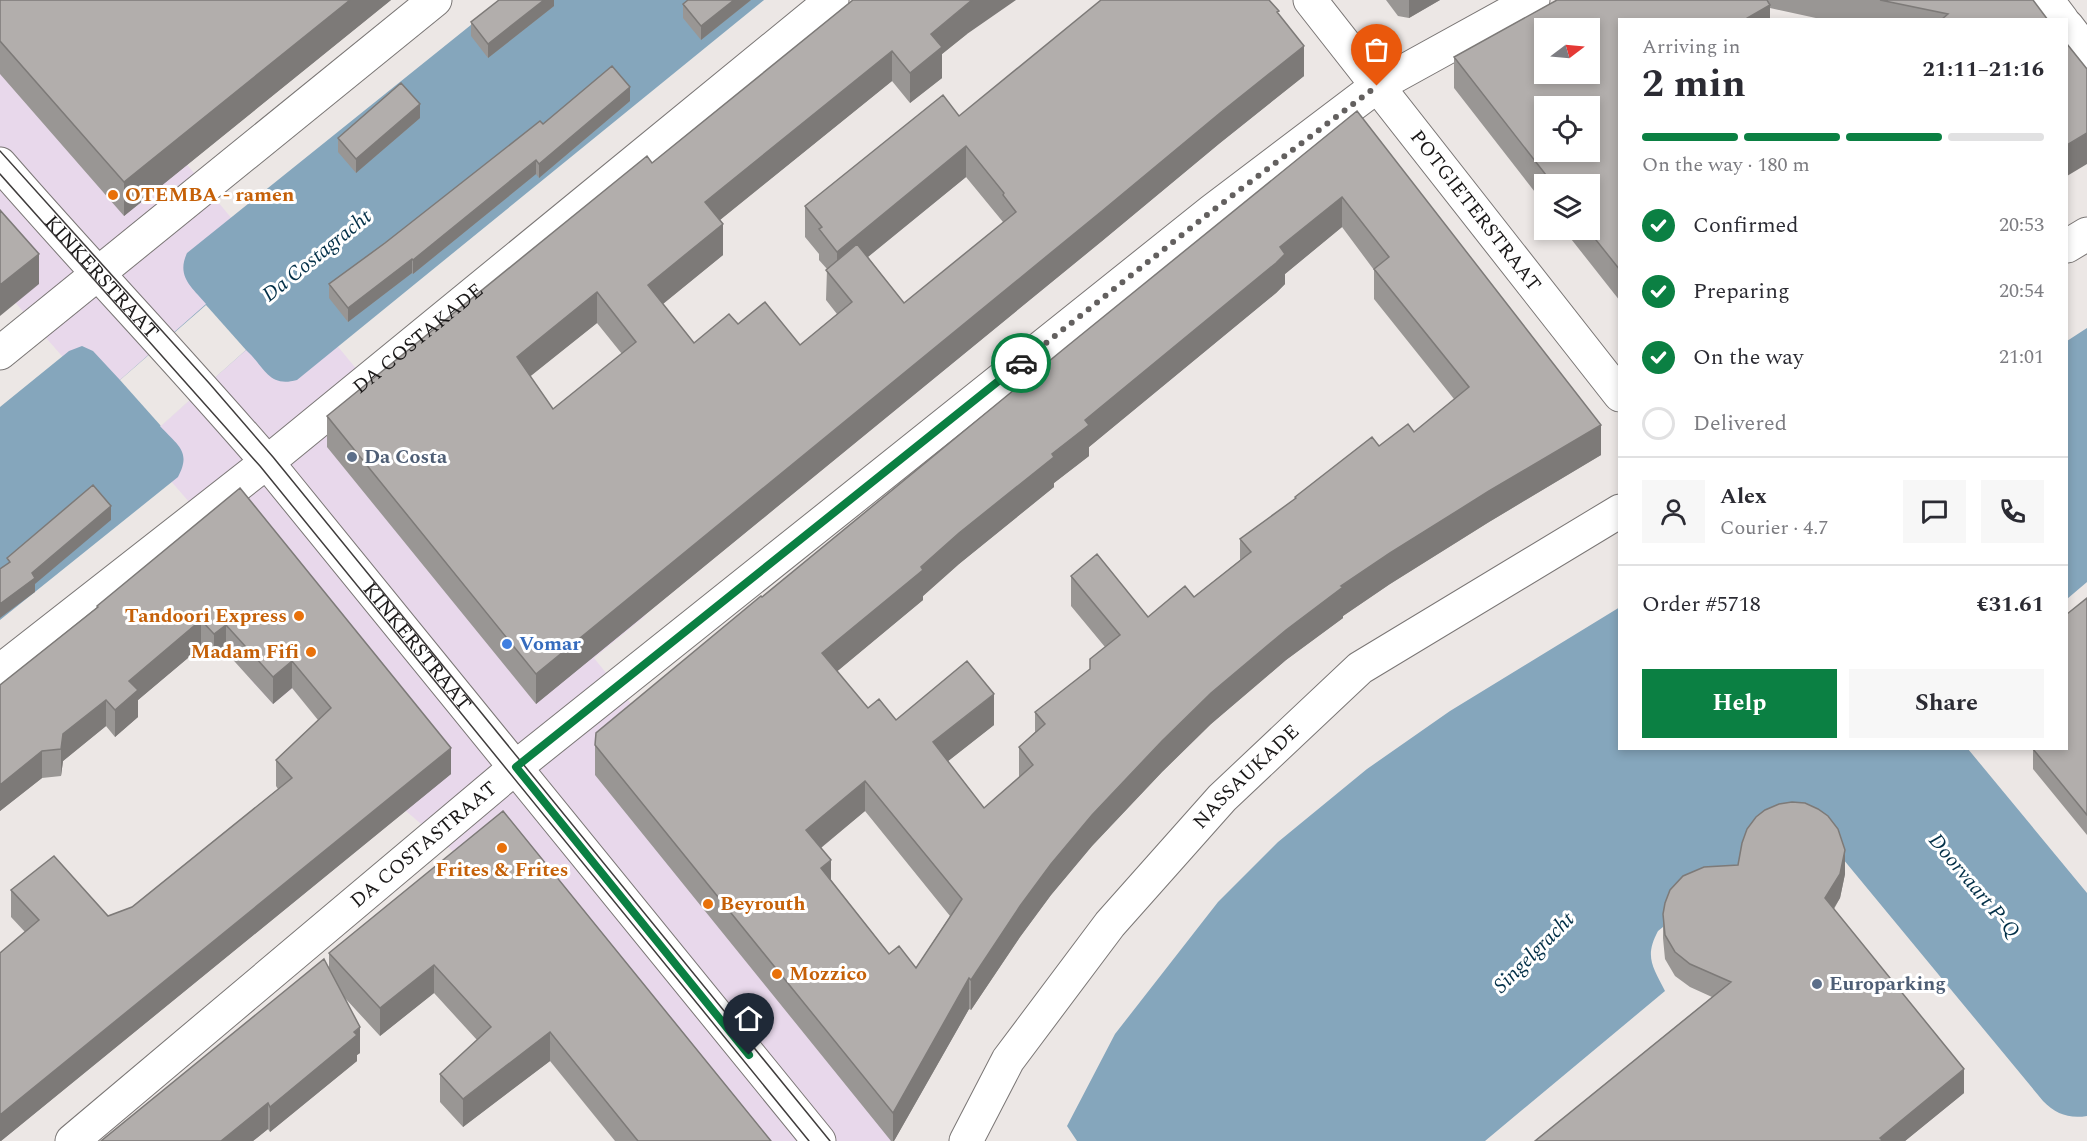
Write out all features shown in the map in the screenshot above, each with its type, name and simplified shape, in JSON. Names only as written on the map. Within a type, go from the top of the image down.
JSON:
[{"type":"street","points":[[0,353],[435,0]]},
{"type":"street","name":"DA COSTAKADE","points":[[0,671],[266,461],[832,0]]},
{"type":"street","name":"POTGIETERSTRAAT","points":[[1311,0],[1618,392]]},
{"type":"street","name":"DA COSTASTRAAT","points":[[72,1141],[516,767],[1203,218],[1377,86],[1533,0]]},
{"type":"street","points":[[2047,0],[2060,18]]},
{"type":"street","points":[[2068,27],[2087,52]]},
{"type":"street","name":"KINKERSTRAAT","points":[[0,164],[266,461],[819,1141]]},
{"type":"street","points":[[2068,245],[2087,234]]},
{"type":"street","name":"NASSAUKADE","points":[[966,1141],[1008,1060],[1110,924],[1222,798],[1360,668],[1618,512]]},
{"type":"shaded area","points":[[0,13],[160,132],[383,401],[487,422],[645,616],[594,658],[692,779],[894,1141],[615,1141],[470,866],[406,811],[293,688],[273,704],[250,679],[272,662],[217,534],[0,285]]},
{"type":"water","name":"Da Costagracht","points":[[502,0],[764,0],[297,380],[287,382],[273,379],[246,350],[160,426],[183,454],[182,468],[178,477],[0,620],[0,407],[69,351],[82,346],[93,351],[120,380],[206,304],[184,275],[184,261],[187,253]]},
{"type":"water","points":[[2087,328],[2087,582],[2068,598],[2068,340]]},
{"type":"water","points":[[1618,608],[1618,750],[1969,750],[2087,893],[2087,1116],[2074,1117],[2063,1114],[2043,1101],[1805,813],[1658,931],[1651,955],[1654,968],[1665,991],[1485,1141],[1077,1141],[1067,1126],[1115,1034],[1218,902],[1278,842],[1367,769],[1450,711]]},
{"type":"pier","points":[[206,305],[246,350],[161,426],[120,380]]},
{"type":"building","points":[[0,0],[350,0],[124,182],[0,41]]},
{"type":"building","points":[[499,0],[544,0],[488,44],[471,22]]},
{"type":"building","points":[[688,0],[734,0],[701,26],[683,4]]},
{"type":"building","points":[[853,0],[972,0],[931,34],[942,47],[910,73],[892,51],[705,202],[723,224],[648,285],[694,343],[729,314],[738,324],[765,302],[800,345],[852,302],[826,270],[857,244],[904,303],[1016,212],[1003,195],[1004,193],[966,146],[837,252],[819,229],[822,227],[805,206],[943,95],[959,116],[1101,0],[1269,0],[1304,46],[536,674],[327,416],[647,156],[652,163]],"holes":[[[597,292],[636,342],[553,409],[517,357]]]},
{"type":"building","points":[[1557,0],[1767,0],[1770,5],[1747,18],[1618,18],[1618,268],[1596,240],[1600,240],[1600,174],[1545,174],[1536,162],[1600,162],[1600,96],[1534,96],[1534,160],[1454,57]]},
{"type":"building","points":[[1880,0],[2033,0],[2046,18],[1943,18],[1948,14]]},
{"type":"building","points":[[2068,45],[2087,69],[2087,133],[2068,144]]},
{"type":"building","points":[[612,66],[630,87],[539,164],[536,160],[413,260],[348,308],[329,284],[540,121],[543,124]]},
{"type":"building","points":[[401,83],[420,104],[356,159],[338,138]]},
{"type":"building","points":[[1357,111],[1601,425],[1489,491],[1341,586],[1343,587],[1286,630],[1211,693],[1092,815],[1051,864],[971,980],[969,978],[893,1113],[595,745],[596,733]],"holes":[[[1342,197],[1389,257],[1374,269],[1469,387],[1414,432],[1408,424],[1379,446],[1372,437],[1240,539],[1251,552],[1194,597],[1185,586],[1148,617],[1097,554],[1071,576],[1120,635],[1090,659],[1090,669],[1035,712],[1045,724],[1019,747],[1033,765],[984,808],[933,742],[994,694],[967,661],[896,720],[879,699],[868,708],[822,653],[923,570],[921,567],[959,533],[1054,457],[1052,454],[1089,425],[1085,420],[1276,263],[1285,254],[1280,247]],[[865,781],[962,899],[916,968],[899,946],[889,954],[821,868],[831,860],[806,830]]]},
{"type":"building","points":[[0,210],[39,254],[0,285]]},
{"type":"building","points":[[93,485],[111,506],[32,573],[35,578],[0,604],[0,569],[10,562],[7,558]]},
{"type":"building","points":[[240,488],[451,748],[0,1115],[0,953],[39,920],[11,890],[54,856],[108,916],[132,907],[292,778],[276,760],[331,708],[292,661],[273,677],[226,625],[214,634],[201,620],[129,681],[138,690],[115,710],[106,700],[63,734],[61,749],[42,751],[0,785],[0,685],[98,607]]},
{"type":"building","points":[[2087,598],[2087,815],[2034,750],[2068,750],[2068,613]]},
{"type":"building","name":"Europarking","points":[[1805,803],[1818,809],[1828,816],[1838,829],[1845,850],[1840,874],[1825,898],[1964,1069],[1880,1138],[1883,1141],[1535,1141],[1731,982],[1690,964],[1675,952],[1665,935],[1663,914],[1665,903],[1670,890],[1683,876],[1704,867],[1738,865],[1747,829],[1756,817],[1779,804]]},
{"type":"building","points":[[503,811],[771,1141],[638,1141],[550,1032],[463,1099],[440,1074],[491,1027],[434,965],[380,1008],[329,953]]},
{"type":"building","points":[[324,959],[360,1027],[354,1032],[357,1035],[270,1107],[268,1103],[221,1141],[101,1141]]},
{"type":"tram line","points":[[0,151],[273,457],[830,1141]]},
{"type":"tram line","points":[[0,174],[260,466],[809,1141]]},
{"type":"way so far","points":[[1021,363],[1212,211],[1377,86]]},
{"type":"place","name":"OTEMBA - ramen","points":[[113,195]]},
{"type":"place","name":"Da Costa","points":[[352,457]]},
{"type":"place","name":"Tandoori Express","points":[[299,616]]},
{"type":"place","name":"Vomar","points":[[507,644]]},
{"type":"place","name":"Madam Fifi","points":[[311,652]]},
{"type":"place","name":"Frites & Frites","points":[[502,848]]},
{"type":"place","name":"Beyrouth","points":[[708,904]]},
{"type":"place","name":"Mozzico","points":[[777,974]]},
{"type":"place","name":"Europarking","points":[[1817,984]]},
{"type":"route","points":[[749,1055],[516,767],[1021,363]]},
{"type":"water label","name":"Doorvaart P-Q","points":[[1974,886]]},
{"type":"water label","name":"Singelgracht","points":[[1534,953]]}]
